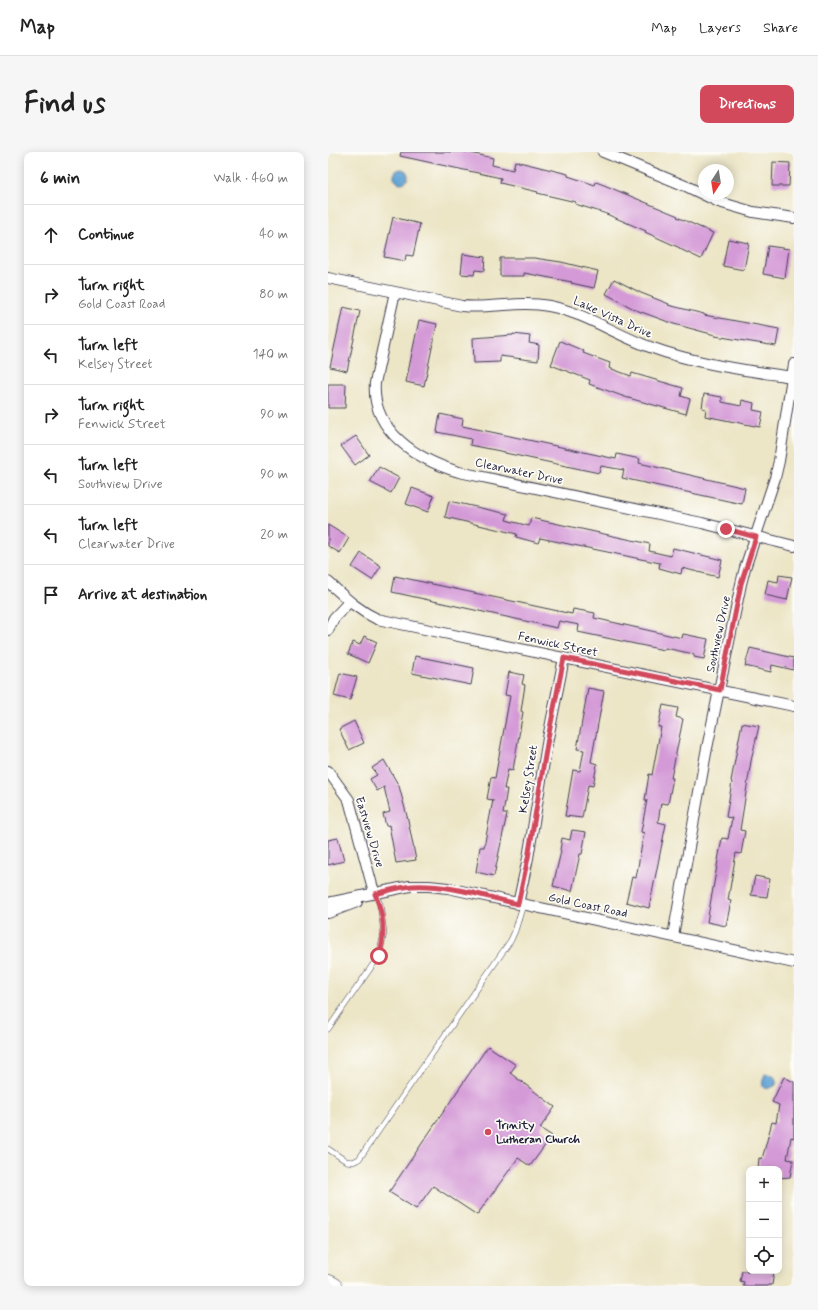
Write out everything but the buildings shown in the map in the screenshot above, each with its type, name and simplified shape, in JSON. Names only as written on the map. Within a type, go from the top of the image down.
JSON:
[{"type":"highway","points":[[328,1283],[334,1286]]},
{"type":"street","points":[[603,152],[688,187],[719,202],[753,212],[794,218]]},
{"type":"street","name":"Lake Vista Drive","points":[[328,278],[472,307],[520,303],[548,306],[582,315],[651,348],[700,362],[792,377]]},
{"type":"street","name":"Clearwater Drive","points":[[395,292],[374,392],[378,409],[389,430],[399,441],[414,452],[438,465],[459,472],[702,523],[794,546]]},
{"type":"street","name":"Southview Drive","points":[[674,936],[706,753],[743,579],[779,461],[794,364]]},
{"type":"street","name":"Fenwick Street","points":[[328,582],[349,602],[363,612],[377,619],[794,706]]},
{"type":"street","points":[[328,630],[334,618],[349,602]]},
{"type":"street","name":"Kelsey Street","points":[[520,904],[548,738],[564,658]]},
{"type":"street","name":"Eastview Drive","points":[[328,771],[331,782],[349,800],[375,894]]},
{"type":"street","name":"Gold Coast Road","points":[[328,903],[410,886],[448,888],[794,963]]},
{"type":"street","name":"Gold Coast Road","points":[[328,914],[375,894]]},
{"type":"lane","points":[[328,1029],[379,956],[384,932],[380,904],[375,894]]},
{"type":"lane","points":[[328,1149],[346,1161],[353,1162],[359,1159],[511,940],[515,931],[520,904]]},
{"type":"water","points":[[398,169],[404,169],[408,173],[408,179],[404,183],[398,183],[394,179],[394,173]]},
{"type":"water","points":[[765,1074],[774,1076],[776,1079],[776,1085],[768,1088],[764,1087],[762,1082]]},
{"type":"place","name":"Trinity Lutheran Church","points":[[488,1132]]},
{"type":"route","points":[[379,956],[384,932],[380,904],[375,894],[410,886],[429,886],[448,888],[518,904],[528,858],[548,738],[564,658],[720,690],[741,584],[756,537],[726,529]]}]
